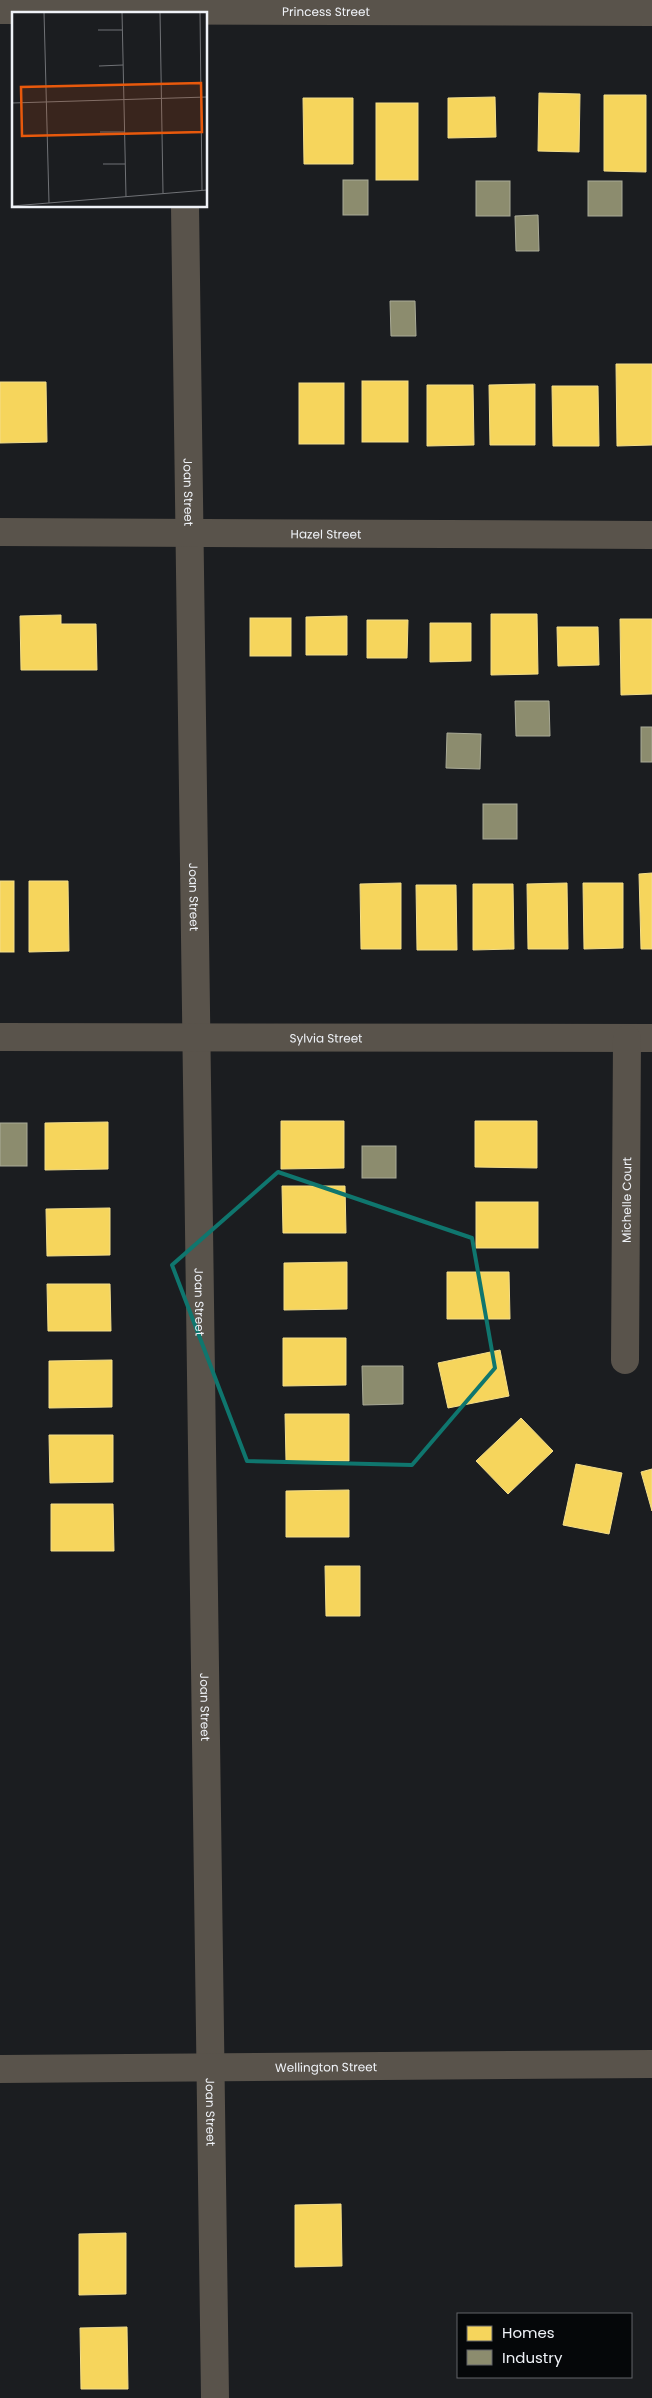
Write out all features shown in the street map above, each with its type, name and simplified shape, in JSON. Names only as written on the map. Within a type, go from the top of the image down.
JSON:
[{"type":"street","name":"Princess Street","points":[[0,10],[182,8],[652,12]]},
{"type":"street","name":"Joan Street","points":[[185,208],[215,2398]]},
{"type":"street","name":"Hazel Street","points":[[0,532],[652,535]]},
{"type":"street","name":"Sylvia Street","points":[[0,1037],[196,1036],[640,1039]]},
{"type":"street","name":"Michelle Court","points":[[626,1360],[640,1039]]},
{"type":"street","name":"Wellington Street","points":[[0,2069],[652,2064]]},
{"type":"highlighted area","points":[[278,1172],[472,1238],[495,1368],[412,1465],[247,1461],[172,1265]]},
{"type":"building: Homes","points":[[539,93],[580,94],[579,152],[538,151]]},
{"type":"building: Homes","points":[[604,95],[646,95],[646,172],[604,171]]},
{"type":"building: Homes","points":[[495,97],[496,137],[448,138],[448,98]]},
{"type":"building: Homes","points":[[303,98],[353,98],[353,164],[304,164]]},
{"type":"building: Homes","points":[[376,103],[418,103],[418,180],[376,180]]},
{"type":"building: Homes","points":[[616,364],[652,364],[652,445],[617,446]]},
{"type":"building: Homes","points":[[362,381],[408,381],[408,442],[362,442]]},
{"type":"building: Homes","points":[[0,382],[46,382],[47,442],[0,443]]},
{"type":"building: Homes","points":[[299,383],[344,383],[344,444],[299,444]]},
{"type":"building: Homes","points":[[535,384],[535,445],[490,445],[489,385]]},
{"type":"building: Homes","points":[[427,385],[473,385],[474,445],[427,446]]},
{"type":"building: Homes","points":[[552,386],[598,386],[599,446],[553,446]]},
{"type":"building: Homes","points":[[491,614],[537,614],[538,674],[491,675]]},
{"type":"building: Homes","points":[[61,615],[61,624],[96,624],[97,670],[21,670],[20,616]]},
{"type":"building: Homes","points":[[347,616],[347,655],[306,655],[306,617]]},
{"type":"building: Homes","points":[[250,618],[291,618],[291,656],[250,656]]},
{"type":"building: Homes","points":[[620,619],[652,619],[652,694],[621,695]]},
{"type":"building: Homes","points":[[367,620],[408,620],[407,658],[367,658]]},
{"type":"building: Homes","points":[[430,623],[471,623],[471,661],[430,662]]},
{"type":"building: Homes","points":[[557,627],[598,627],[599,665],[558,666]]},
{"type":"building: Homes","points":[[652,873],[652,949],[641,949],[639,874]]},
{"type":"building: Homes","points":[[0,881],[14,881],[14,952],[0,952]]},
{"type":"building: Homes","points":[[29,881],[68,881],[69,951],[29,952]]},
{"type":"building: Homes","points":[[401,883],[401,949],[361,949],[360,884]]},
{"type":"building: Homes","points":[[567,883],[568,949],[528,949],[527,884]]},
{"type":"building: Homes","points":[[583,883],[623,883],[623,948],[584,949]]},
{"type":"building: Homes","points":[[473,884],[513,884],[514,949],[473,950]]},
{"type":"building: Homes","points":[[416,885],[456,885],[457,950],[417,950]]},
{"type":"building: Homes","points":[[281,1121],[344,1121],[344,1168],[281,1169]]},
{"type":"building: Homes","points":[[475,1121],[537,1121],[537,1168],[475,1167]]},
{"type":"building: Homes","points":[[108,1122],[108,1169],[45,1170],[45,1123]]},
{"type":"building: Homes","points":[[282,1186],[345,1186],[346,1233],[283,1233]]},
{"type":"building: Homes","points":[[476,1202],[538,1202],[538,1248],[476,1248]]},
{"type":"building: Homes","points":[[110,1208],[110,1255],[47,1256],[46,1209]]},
{"type":"building: Homes","points":[[347,1262],[347,1309],[284,1310],[284,1263]]},
{"type":"building: Homes","points":[[447,1272],[509,1272],[510,1319],[447,1319]]},
{"type":"building: Homes","points":[[47,1284],[110,1284],[111,1331],[48,1331]]},
{"type":"building: Homes","points":[[283,1338],[346,1338],[346,1385],[283,1386]]},
{"type":"building: Homes","points":[[500,1350],[509,1396],[448,1408],[438,1363]]},
{"type":"building: Homes","points":[[112,1360],[112,1407],[49,1408],[49,1361]]},
{"type":"building: Homes","points":[[285,1414],[349,1414],[349,1461],[286,1461]]},
{"type":"building: Homes","points":[[521,1418],[553,1451],[508,1494],[476,1461]]},
{"type":"building: Homes","points":[[49,1435],[113,1435],[113,1482],[50,1483]]},
{"type":"building: Homes","points":[[576,1464],[622,1473],[609,1534],[563,1525]]},
{"type":"building: Homes","points":[[652,1469],[652,1511],[641,1472]]},
{"type":"building: Homes","points":[[349,1490],[349,1537],[286,1537],[286,1491]]},
{"type":"building: Homes","points":[[51,1504],[113,1504],[114,1551],[51,1551]]},
{"type":"building: Homes","points":[[325,1566],[360,1566],[360,1616],[326,1616]]},
{"type":"building: Homes","points":[[341,2204],[342,2266],[295,2267],[295,2205]]},
{"type":"building: Homes","points":[[126,2233],[126,2294],[79,2295],[79,2234]]},
{"type":"building: Homes","points":[[127,2327],[128,2389],[81,2389],[80,2328]]},
{"type":"building: Industry","points":[[343,180],[368,180],[368,215],[343,215]]},
{"type":"building: Industry","points":[[476,181],[510,181],[510,216],[476,216]]},
{"type":"building: Industry","points":[[588,181],[622,181],[622,216],[588,216]]},
{"type":"building: Industry","points":[[538,215],[539,251],[516,251],[515,216]]},
{"type":"building: Industry","points":[[390,301],[415,301],[416,336],[391,336]]},
{"type":"building: Industry","points":[[515,701],[549,701],[550,736],[516,736]]},
{"type":"building: Industry","points":[[641,727],[652,727],[652,762],[641,762]]},
{"type":"building: Industry","points":[[447,733],[481,734],[480,769],[446,768]]},
{"type":"building: Industry","points":[[483,804],[517,804],[517,839],[483,839]]},
{"type":"building: Industry","points":[[0,1123],[27,1123],[27,1166],[0,1166]]},
{"type":"building: Industry","points":[[362,1146],[396,1146],[396,1178],[362,1178]]},
{"type":"building: Industry","points":[[362,1366],[403,1366],[403,1404],[363,1405]]}]
